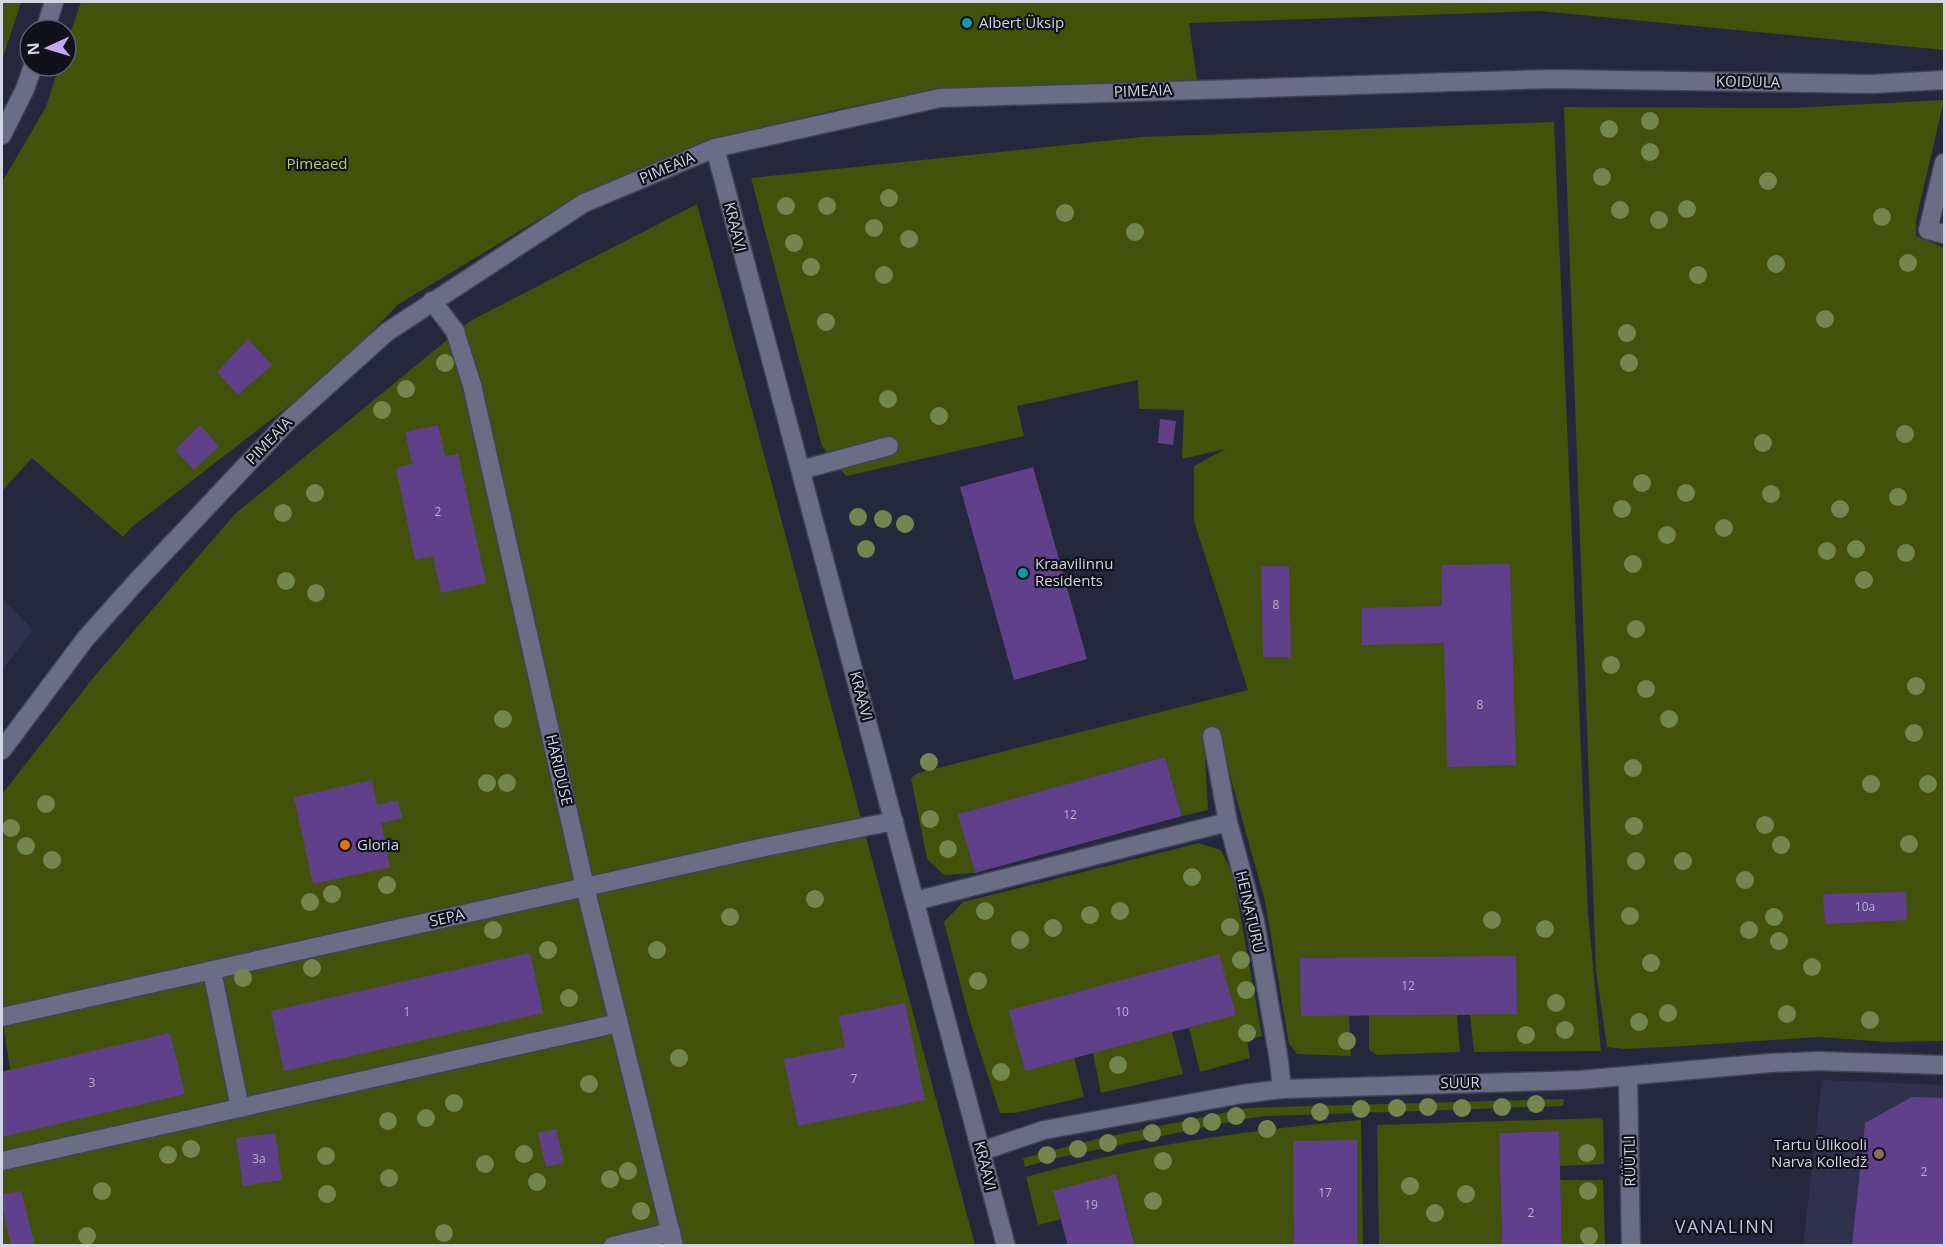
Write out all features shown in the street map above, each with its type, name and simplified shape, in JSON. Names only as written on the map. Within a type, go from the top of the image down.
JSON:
[{"type":"street","points":[[49,18],[54,2]]},
{"type":"street","points":[[2,135],[29,78]]},
{"type":"street","name":"KOIDULA","points":[[1552,79],[1870,84],[1944,80]]},
{"type":"street","name":"PIMEAIA","points":[[2,750],[86,638],[288,421],[387,332],[584,203],[715,148],[940,98],[1552,79]]},
{"type":"street","name":"KRAAVI","points":[[715,148],[758,318],[801,470],[1006,1245]]},
{"type":"street","points":[[1944,163],[1928,230],[1944,234]]},
{"type":"street","name":"HARIDUSE","points":[[432,301],[455,332],[472,385],[585,886],[673,1239]]},
{"type":"street","points":[[801,470],[889,446]]},
{"type":"street","name":"HEINATURU","points":[[1212,736],[1228,822],[1255,921],[1282,1089]]},
{"type":"street","name":"SEPA","points":[[2,1017],[585,886],[894,821]]},
{"type":"street","points":[[915,901],[1228,822]]},
{"type":"street","points":[[212,971],[240,1108]]},
{"type":"street","points":[[2,1161],[619,1023]]},
{"type":"street","name":"SUUR","points":[[982,1151],[1044,1130],[1242,1094],[1282,1089],[1628,1077],[1770,1063],[1818,1061],[1944,1065]]},
{"type":"street","name":"RÜÜTLI","points":[[1628,1077],[1631,1245]]},
{"type":"street","points":[[613,1245],[673,1239]]},
{"type":"shaded area","points":[[2,598],[33,630],[2,671]]},
{"type":"shaded area","name":"Tartu Ülikooli Narva Kolledž","points":[[1822,1080],[1944,1085],[1944,1245],[1803,1246]]},
{"type":"green space","points":[[2,2],[21,2],[2,60]]},
{"type":"green space","name":"Pimeaed","points":[[81,2],[1944,2],[1944,50],[1540,11],[1189,23],[1197,81],[940,89],[844,108],[707,140],[576,197],[399,304],[325,378],[132,527],[123,537],[32,458],[2,491],[2,182],[46,107],[55,78],[78,78],[78,18],[76,18]]},
{"type":"green space","points":[[1944,100],[1916,220],[1916,236],[1944,248],[1944,1041],[1887,1042],[1819,1037],[1625,1049],[1607,1047],[1596,971],[1564,107],[1791,108]]},
{"type":"green space","points":[[1554,122],[1588,914],[1601,1051],[1474,1052],[1470,1015],[1457,1015],[1460,1052],[1377,1055],[1369,1050],[1369,1015],[1349,1016],[1351,1056],[1297,1054],[1289,1044],[1265,901],[1219,736],[1204,737],[1208,810],[1182,816],[1165,757],[959,814],[975,873],[944,875],[927,859],[911,778],[918,773],[1248,690],[1194,521],[1194,466],[1225,449],[1182,459],[1184,410],[1139,409],[1138,380],[1017,406],[1024,436],[846,476],[822,446],[751,178],[1142,137]]},
{"type":"green space","points":[[697,204],[975,1245],[2,1245],[2,1072],[10,1069],[2,1018],[2,794],[93,678],[235,514],[470,321]]},
{"type":"green space","points":[[1199,843],[1221,850],[1233,875],[1262,1036],[1247,1040],[1250,1058],[1200,1072],[1189,1028],[1172,1032],[1183,1074],[1101,1093],[1093,1053],[1074,1058],[1084,1097],[1015,1113],[1000,1113],[970,1021],[944,922],[963,902]]},
{"type":"green space","points":[[1564,1099],[1563,1106],[1267,1116],[1052,1159],[1025,1167],[1023,1158],[1101,1138],[1247,1108]]},
{"type":"green space","points":[[1600,1118],[1603,1121],[1604,1164],[1559,1166],[1558,1131],[1499,1133],[1502,1245],[1379,1245],[1377,1125]]},
{"type":"green space","points":[[1361,1120],[1363,1245],[1135,1245],[1116,1175],[1061,1219],[1038,1225],[1026,1177],[1150,1148],[1276,1129]]},
{"type":"green space","points":[[1560,1180],[1603,1180],[1605,1245],[1562,1245]]},
{"type":"building","points":[[248,339],[272,365],[238,395],[217,372]]},
{"type":"building","points":[[1160,419],[1176,421],[1173,445],[1158,443]]},
{"type":"building","points":[[200,425],[219,446],[194,470],[175,450]]},
{"type":"building","points":[[438,425],[445,456],[458,454],[486,583],[441,593],[433,556],[415,560],[396,468],[412,464],[405,432]]},
{"type":"building","name":"Kraavilinnu Residents","points":[[1033,467],[1087,659],[1014,680],[960,487]]},
{"type":"building","points":[[1510,564],[1516,765],[1447,767],[1444,643],[1362,645],[1362,608],[1442,606],[1441,565]]},
{"type":"building","points":[[1261,566],[1289,566],[1291,657],[1263,657]]},
{"type":"building","points":[[1165,757],[1182,816],[975,873],[958,814]]},
{"type":"building","name":"Gloria","points":[[372,780],[377,805],[398,800],[402,818],[381,823],[390,867],[313,884],[294,797]]},
{"type":"building","points":[[1906,892],[1907,920],[1825,924],[1823,894]]},
{"type":"building","points":[[530,953],[543,1013],[284,1071],[271,1011]]},
{"type":"building","points":[[1219,954],[1236,1015],[1025,1071],[1009,1010]]},
{"type":"building","points":[[1516,956],[1517,1014],[1301,1016],[1300,958]]},
{"type":"building","points":[[905,1003],[925,1100],[798,1126],[784,1059],[845,1047],[839,1016]]},
{"type":"building","points":[[170,1033],[185,1094],[2,1137],[2,1072]]},
{"type":"building","points":[[1912,1097],[1944,1098],[1944,1246],[1852,1246],[1865,1123]]},
{"type":"building","points":[[556,1129],[564,1163],[546,1167],[538,1133]]},
{"type":"building","points":[[1559,1131],[1562,1246],[1502,1246],[1499,1133]]},
{"type":"building","points":[[275,1133],[282,1180],[243,1186],[236,1138]]},
{"type":"building","points":[[1357,1140],[1357,1246],[1294,1246],[1293,1141]]},
{"type":"building","points":[[1116,1174],[1135,1246],[1068,1246],[1053,1191]]},
{"type":"building","points":[[21,1191],[35,1246],[11,1246],[2,1205],[2,1194]]},
{"type":"place","name":"Albert Üksip","points":[[967,23]]},
{"type":"place","name":"Kraavilinnu Residents","points":[[1023,573]]},
{"type":"place","name":"Gloria","points":[[345,845]]},
{"type":"place","name":"Tartu Ülikooli Narva Kolledž","points":[[1879,1154]]},
{"type":"district","name":"VANALINN","points":[[1725,1227]]}]
